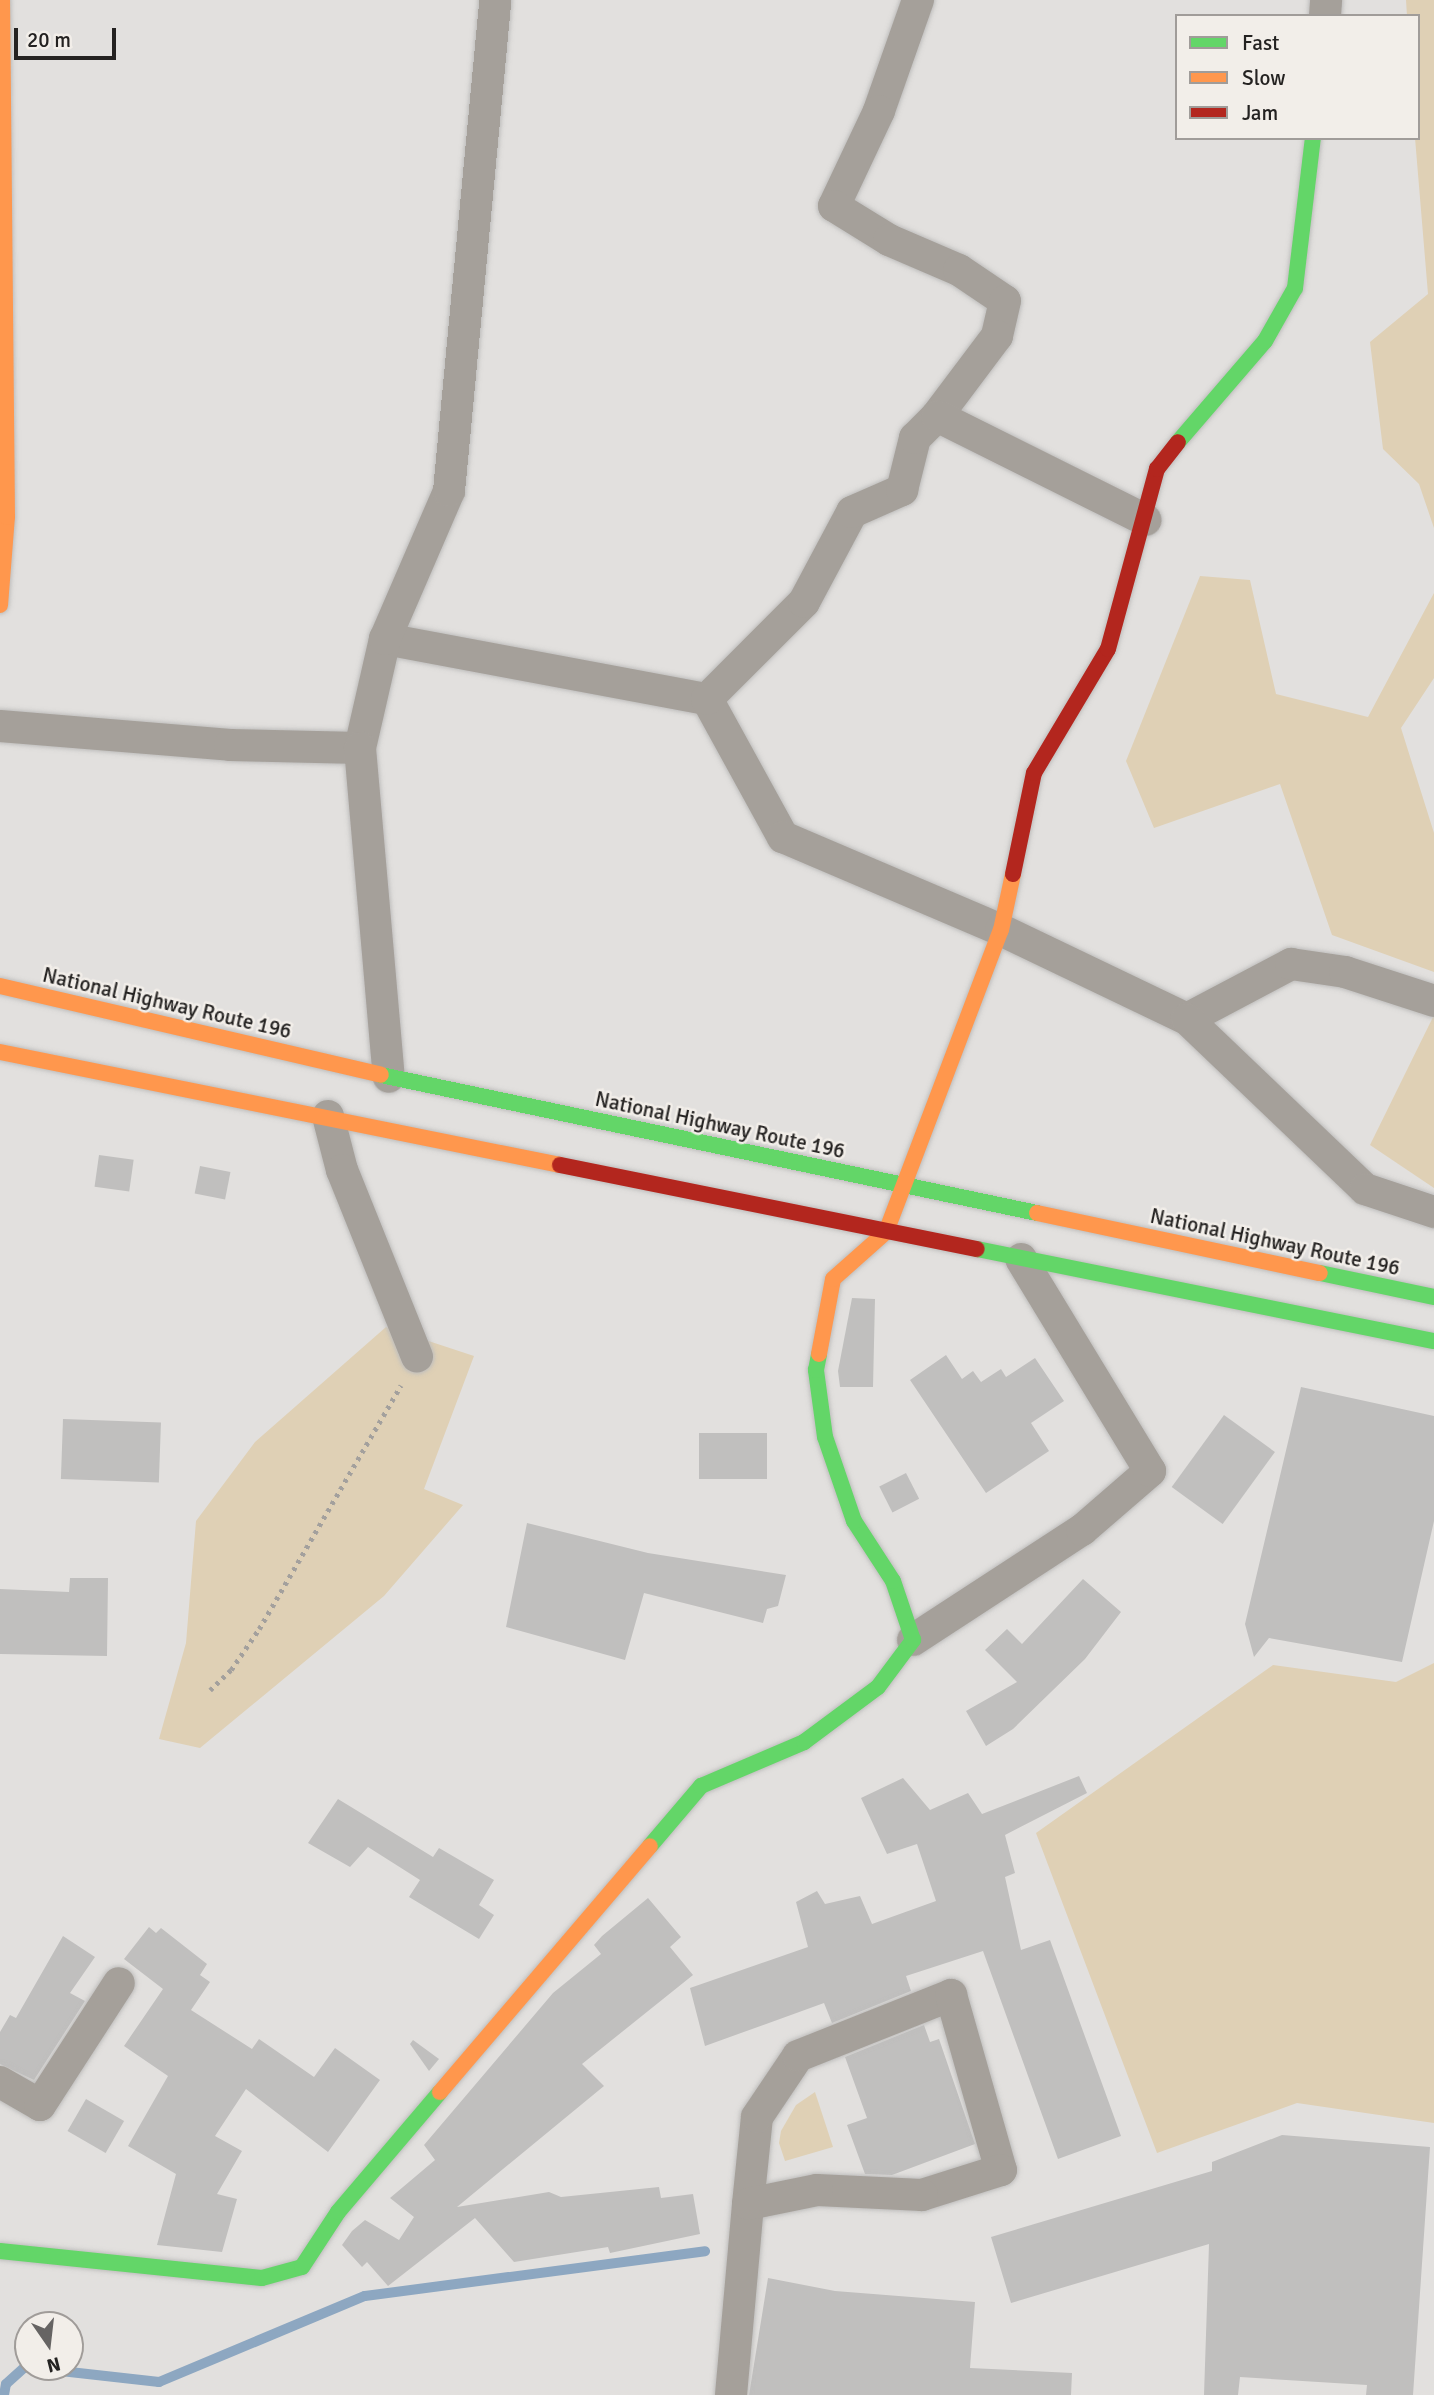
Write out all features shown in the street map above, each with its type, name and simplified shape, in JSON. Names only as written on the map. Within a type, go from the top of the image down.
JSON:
[{"type":"main road","points":[[0,605],[7,517],[2,0]]},
{"type":"main road","points":[[0,2251],[262,2278],[302,2267],[338,2212],[701,1786],[804,1742],[878,1687],[913,1640],[893,1581],[854,1521],[825,1437],[816,1370],[833,1279],[886,1232],[1001,930],[1034,773],[1108,649],[1146,520],[1157,469],[1206,406],[1265,341],[1295,288],[1313,140]]},
{"type":"main road","name":"National Highway Route 196","points":[[0,986],[389,1077],[1434,1297]]},
{"type":"main road","points":[[0,1052],[1434,1341]]},
{"type":"street","points":[[389,1077],[360,748],[385,639],[449,491],[495,0]]},
{"type":"street","points":[[707,699],[804,602],[852,512],[902,490],[915,438],[937,416],[997,336],[1005,301],[959,270],[889,240],[834,206],[879,111],[918,0]]},
{"type":"street","points":[[937,416],[1146,520]]},
{"type":"street","points":[[385,639],[707,699]]},
{"type":"street","points":[[707,699],[783,837],[1001,930],[1187,1019],[1365,1189],[1434,1212]]},
{"type":"street","points":[[0,726],[230,745],[360,748]]},
{"type":"street","points":[[1187,1019],[1291,964],[1345,972],[1434,1001]]},
{"type":"street","points":[[328,1116],[342,1170],[417,1357]]},
{"type":"street","points":[[913,1640],[1082,1531],[1150,1471],[1021,1259]]},
{"type":"street","points":[[0,2082],[40,2105],[119,1983]]},
{"type":"street","points":[[731,2395],[748,2204],[757,2116],[798,2056],[951,1995],[1000,2170],[922,2195],[817,2190],[748,2204]]},
{"type":"path","points":[[210,1690],[231,1671],[259,1629],[417,1357]]},
{"type":"shaded area","points":[[1406,0],[1434,0],[1434,528],[1419,484],[1383,449],[1370,342],[1428,294],[1415,140],[1420,140],[1420,14],[1407,14]]},
{"type":"shaded area","points":[[1200,576],[1250,580],[1276,694],[1368,717],[1434,593],[1434,678],[1401,728],[1434,833],[1434,972],[1332,935],[1280,784],[1154,828],[1126,761]]},
{"type":"shaded area","points":[[1434,1015],[1434,1188],[1370,1145]]},
{"type":"shaded area","points":[[386,1327],[474,1356],[424,1489],[463,1505],[384,1596],[200,1748],[159,1739],[186,1643],[196,1521],[255,1442]]},
{"type":"shaded area","points":[[1434,1663],[1434,2123],[1297,2103],[1157,2153],[1036,1833],[1273,1665],[1396,1682]]},
{"type":"shaded area","points":[[815,2092],[833,2147],[785,2161],[779,2143],[781,2131],[796,2105]]},
{"type":"building","points":[[99,1155],[134,1160],[129,1192],[95,1187]]},
{"type":"building","points":[[200,1166],[230,1172],[225,1199],[195,1193]]},
{"type":"building","points":[[852,1298],[875,1299],[873,1387],[840,1387],[838,1371]]},
{"type":"building","points":[[946,1355],[962,1379],[973,1371],[981,1382],[1001,1369],[1006,1377],[1035,1358],[1064,1401],[1031,1423],[1049,1451],[986,1493],[910,1380]]},
{"type":"building","points":[[1301,1387],[1434,1416],[1434,1521],[1402,1662],[1269,1638],[1254,1657],[1245,1624]]},
{"type":"building","points":[[1224,1415],[1275,1452],[1223,1524],[1172,1487]]},
{"type":"building","points":[[63,1419],[161,1422],[159,1482],[61,1479]]},
{"type":"building","points":[[699,1433],[767,1433],[767,1479],[699,1479]]},
{"type":"building","points":[[906,1473],[919,1499],[892,1512],[879,1487]]},
{"type":"building","points":[[527,1523],[648,1553],[786,1575],[778,1606],[767,1609],[763,1623],[644,1593],[625,1660],[506,1627]]},
{"type":"building","points":[[70,1578],[108,1578],[107,1656],[0,1654],[0,1589],[69,1592]]},
{"type":"building","points":[[1083,1579],[1121,1612],[1085,1659],[1013,1729],[986,1746],[966,1711],[1017,1682],[985,1650],[1007,1629],[1022,1644]]},
{"type":"building","points":[[1079,1776],[1087,1793],[1005,1835],[1015,1873],[1005,1877],[1021,1950],[1050,1940],[1121,2136],[1058,2159],[983,1951],[906,1976],[911,1991],[832,2023],[824,2003],[705,2046],[690,1988],[808,1947],[796,1902],[817,1891],[825,1904],[860,1896],[872,1924],[936,1901],[917,1844],[887,1854],[861,1798],[903,1778],[930,1810],[968,1793],[982,1814]]},
{"type":"building","points":[[338,1799],[433,1857],[439,1848],[494,1880],[479,1905],[494,1915],[479,1939],[409,1897],[420,1880],[368,1847],[350,1867],[308,1843]]},
{"type":"building","points":[[648,1898],[681,1937],[670,1947],[693,1975],[582,2064],[604,2086],[457,2207],[549,2192],[561,2197],[659,2187],[661,2198],[693,2194],[700,2234],[610,2253],[608,2247],[514,2262],[475,2218],[388,2286],[367,2262],[362,2267],[342,2245],[352,2231],[365,2220],[399,2240],[414,2217],[390,2198],[435,2160],[424,2145],[553,1993],[601,1954],[594,1945],[602,1936]]},
{"type":"building","points":[[149,1927],[156,1933],[161,1928],[207,1964],[200,1975],[210,1982],[191,2010],[252,2049],[259,2039],[314,2077],[335,2048],[380,2080],[328,2152],[246,2089],[215,2136],[242,2151],[217,2194],[237,2199],[222,2252],[157,2245],[176,2174],[128,2146],[168,2076],[124,2046],[163,1989],[124,1959]]},
{"type":"building","points":[[63,1936],[95,1957],[70,1993],[85,2001],[34,2080],[0,2064],[0,2032],[10,2015],[16,2018]]},
{"type":"building","points":[[924,2025],[930,2042],[939,2039],[975,2144],[892,2175],[865,2174],[847,2125],[867,2118],[845,2057]]},
{"type":"building","points":[[413,2040],[439,2059],[429,2071],[410,2044]]},
{"type":"building","points":[[86,2099],[124,2121],[106,2153],[68,2131]]},
{"type":"building","points":[[1282,2135],[1430,2147],[1413,2395],[1366,2395],[1367,2385],[1240,2377],[1238,2395],[1204,2395],[1209,2244],[1011,2303],[991,2237],[1212,2171],[1212,2162]]},
{"type":"building","points":[[768,2278],[835,2291],[975,2302],[970,2368],[1072,2373],[1071,2395],[749,2395]]},
{"type":"waterway","points":[[4,2395],[6,2384],[25,2367],[159,2382],[365,2296],[705,2251]]},
{"type":"traffic: fast","points":[[1178,442],[1265,341],[1295,288],[1313,140]]},
{"type":"traffic: fast","points":[[381,1075],[1037,1213]]},
{"type":"traffic: fast","points":[[977,1249],[1434,1341]]},
{"type":"traffic: fast","points":[[1320,1273],[1434,1297]]},
{"type":"traffic: fast","points":[[650,1846],[701,1786],[804,1742],[878,1687],[913,1640],[893,1581],[854,1521],[825,1437],[816,1370],[819,1354]]},
{"type":"traffic: fast","points":[[0,2251],[262,2278],[302,2267],[338,2212],[440,2092]]},
{"type":"traffic: slow","points":[[0,605],[7,517],[2,0]]},
{"type":"traffic: slow","points":[[819,1354],[833,1279],[886,1232],[1001,930],[1013,874]]},
{"type":"traffic: slow","points":[[0,986],[381,1075]]},
{"type":"traffic: slow","points":[[0,1052],[560,1165]]},
{"type":"traffic: slow","points":[[1037,1213],[1320,1273]]},
{"type":"traffic: slow","points":[[440,2092],[650,1846]]},
{"type":"traffic: jam","points":[[1013,874],[1034,773],[1108,649],[1157,469],[1178,442]]},
{"type":"traffic: jam","points":[[560,1165],[977,1249]]}]
